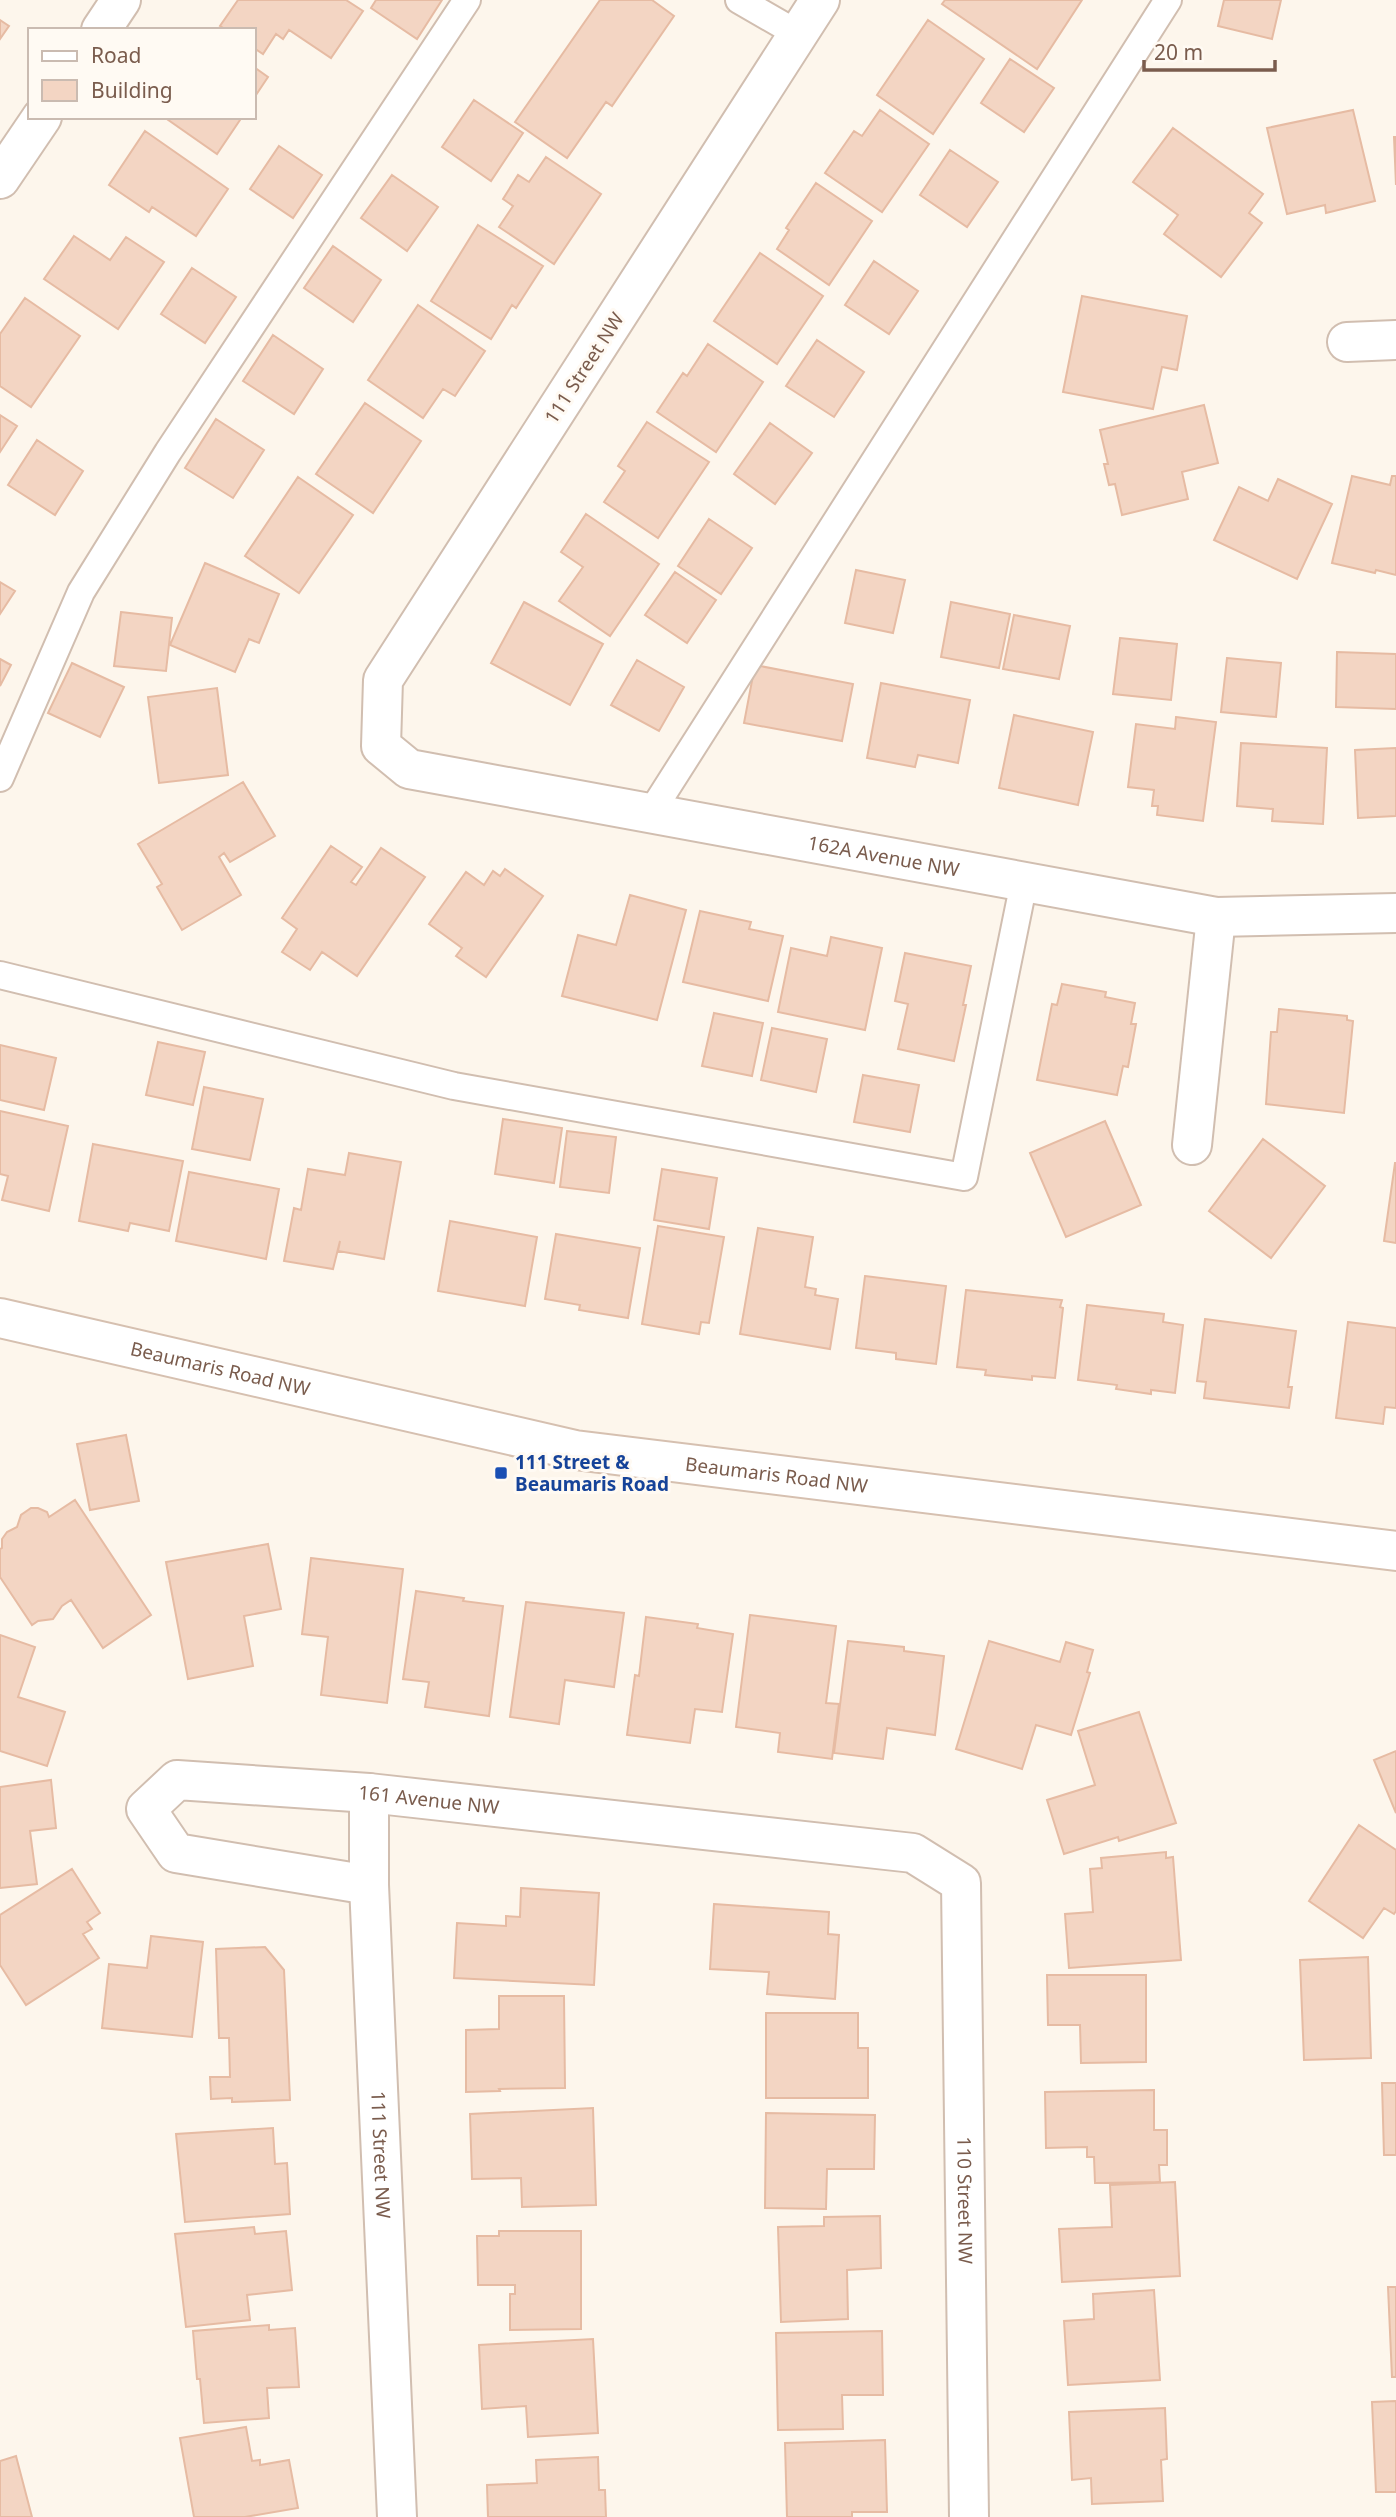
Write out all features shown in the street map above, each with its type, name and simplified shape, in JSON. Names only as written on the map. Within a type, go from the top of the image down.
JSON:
[{"type":"street","points":[[102,28],[121,0]]},
{"type":"street","name":"111 Street NW","points":[[381,746],[383,680],[820,0]]},
{"type":"street","points":[[0,179],[41,119]]},
{"type":"street","points":[[1347,342],[1396,340]]},
{"type":"street","name":"162A Avenue NW","points":[[381,746],[409,769],[1216,917],[1396,913]]},
{"type":"street","points":[[1192,1145],[1216,917]]},
{"type":"street","name":"Beaumaris Road NW","points":[[0,1318],[575,1450],[1396,1551]]},
{"type":"street","name":"161 Avenue NW","points":[[369,1885],[176,1853],[146,1809],[177,1780],[369,1793],[913,1853],[961,1883]]},
{"type":"street","name":"111 Street NW","points":[[369,1793],[369,1885],[397,2517]]},
{"type":"street","name":"110 Street NW","points":[[961,1883],[969,2517]]},
{"type":"lane","points":[[0,778],[81,592],[168,452],[467,0]]},
{"type":"lane","points":[[739,0],[798,34]]},
{"type":"lane","points":[[650,814],[1168,0]]},
{"type":"lane","points":[[0,975],[454,1086],[964,1177],[1024,882]]},
{"type":"building","points":[[238,0],[346,0],[363,11],[331,58],[289,30],[283,39],[276,34],[263,54],[256,49],[256,28],[220,26]]},
{"type":"building","points":[[376,0],[442,0],[417,39],[371,8]]},
{"type":"building","points":[[600,0],[652,0],[674,16],[612,106],[606,102],[567,158],[515,122]]},
{"type":"building","points":[[945,0],[1082,0],[1037,69],[942,4]]},
{"type":"building","points":[[1224,0],[1281,0],[1272,39],[1218,26]]},
{"type":"building","points":[[0,20],[9,26],[0,39]]},
{"type":"building","points":[[928,20],[984,59],[933,134],[877,95]]},
{"type":"building","points":[[1010,59],[1054,88],[1024,132],[981,103]]},
{"type":"building","points":[[256,68],[268,77],[256,95]]},
{"type":"building","points":[[474,100],[523,133],[491,181],[442,147]]},
{"type":"building","points":[[880,110],[929,144],[882,212],[825,173],[854,131],[862,136]]},
{"type":"building","points":[[1353,110],[1375,201],[1326,213],[1325,205],[1287,214],[1267,128]]},
{"type":"building","points":[[167,119],[241,119],[217,154]]},
{"type":"building","points":[[1173,128],[1263,194],[1249,213],[1262,223],[1221,277],[1164,234],[1178,215],[1133,182]]},
{"type":"building","points":[[145,131],[228,189],[196,236],[152,207],[149,212],[109,185]]},
{"type":"building","points":[[1394,137],[1396,137],[1396,185]]},
{"type":"building","points":[[279,146],[322,175],[293,218],[250,189]]},
{"type":"building","points":[[950,150],[998,182],[967,227],[920,195]]},
{"type":"building","points":[[546,157],[601,194],[554,264],[499,227],[513,206],[503,199],[518,175],[529,182]]},
{"type":"building","points":[[392,175],[438,207],[407,251],[361,218]]},
{"type":"building","points":[[816,183],[872,221],[829,285],[777,249],[789,230],[786,228]]},
{"type":"building","points":[[478,225],[543,266],[516,308],[512,305],[491,339],[431,301]]},
{"type":"building","points":[[74,236],[110,260],[126,237],[164,262],[118,329],[44,279]]},
{"type":"building","points":[[333,246],[381,280],[353,322],[304,288]]},
{"type":"building","points":[[760,253],[823,296],[777,364],[714,321]]},
{"type":"building","points":[[874,261],[918,291],[889,334],[845,305]]},
{"type":"building","points":[[192,268],[236,297],[205,343],[161,314]]},
{"type":"building","points":[[1082,296],[1187,316],[1177,370],[1162,367],[1153,409],[1063,392]]},
{"type":"building","points":[[25,298],[80,336],[31,407],[0,386],[0,334]]},
{"type":"building","points":[[418,305],[485,351],[455,396],[443,389],[423,418],[368,380]]},
{"type":"building","points":[[273,335],[323,369],[294,414],[243,381]]},
{"type":"building","points":[[817,340],[864,372],[834,417],[786,386]]},
{"type":"building","points":[[708,344],[763,382],[716,452],[657,412],[683,373],[687,376]]},
{"type":"building","points":[[365,403],[421,441],[373,513],[316,474]]},
{"type":"building","points":[[1204,405],[1218,463],[1182,472],[1188,499],[1122,515],[1115,484],[1109,485],[1104,464],[1108,464],[1100,430]]},
{"type":"building","points":[[0,415],[17,426],[0,452]]},
{"type":"building","points":[[216,419],[264,450],[233,498],[185,468]]},
{"type":"building","points":[[647,422],[709,462],[658,538],[604,502],[625,471],[618,466]]},
{"type":"building","points":[[770,423],[812,453],[775,504],[734,474]]},
{"type":"building","points":[[37,440],[83,471],[55,515],[8,485]]},
{"type":"building","points":[[1352,476],[1390,485],[1392,476],[1396,476],[1396,575],[1332,563]]},
{"type":"building","points":[[298,477],[353,515],[299,593],[245,556]]},
{"type":"building","points":[[1278,479],[1332,504],[1297,579],[1214,540],[1239,487],[1268,501]]},
{"type":"building","points":[[586,514],[659,564],[610,636],[559,601],[583,567],[561,552]]},
{"type":"building","points":[[709,519],[752,548],[721,594],[678,566]]},
{"type":"building","points":[[205,563],[279,594],[259,643],[249,639],[235,672],[170,645]]},
{"type":"building","points":[[856,570],[905,580],[893,633],[845,623]]},
{"type":"building","points":[[675,572],[716,600],[687,643],[645,615]]},
{"type":"building","points":[[0,582],[15,591],[0,614]]},
{"type":"building","points":[[524,602],[603,644],[570,705],[491,663]]},
{"type":"building","points":[[951,602],[1010,614],[999,668],[941,657]]},
{"type":"building","points":[[121,612],[172,618],[166,671],[114,666]]},
{"type":"building","points":[[1014,615],[1070,626],[1059,679],[1003,669]]},
{"type":"building","points":[[1120,638],[1177,644],[1171,700],[1113,694]]},
{"type":"building","points":[[1337,652],[1396,654],[1396,709],[1336,707]]},
{"type":"building","points":[[1227,658],[1281,663],[1276,717],[1221,712]]},
{"type":"building","points":[[0,659],[11,665],[0,686]]},
{"type":"building","points":[[637,660],[684,687],[659,731],[611,705]]},
{"type":"building","points":[[72,663],[124,687],[100,737],[48,713]]},
{"type":"building","points":[[755,665],[853,684],[842,741],[744,723]]},
{"type":"building","points":[[881,683],[970,700],[958,763],[918,755],[915,767],[867,758]]},
{"type":"building","points":[[217,688],[228,775],[159,783],[148,697]]},
{"type":"building","points":[[1014,715],[1093,732],[1078,805],[999,788]]},
{"type":"building","points":[[1176,717],[1216,722],[1203,821],[1157,815],[1158,806],[1152,806],[1154,790],[1128,787],[1136,724],[1175,729]]},
{"type":"building","points":[[1241,743],[1327,748],[1323,824],[1272,821],[1273,809],[1237,806]]},
{"type":"building","points":[[1396,748],[1396,816],[1358,818],[1355,750]]},
{"type":"building","points":[[243,782],[275,836],[230,862],[224,853],[219,857],[241,895],[182,930],[157,887],[162,884],[138,844]]},
{"type":"building","points":[[331,846],[362,867],[351,882],[356,885],[381,848],[425,877],[357,976],[322,952],[310,970],[282,952],[297,929],[282,918]]},
{"type":"building","points":[[505,869],[543,896],[486,977],[456,956],[462,948],[429,924],[466,872],[484,885],[493,871],[500,876]]},
{"type":"building","points":[[630,895],[686,910],[657,1020],[562,996],[578,935],[616,945]]},
{"type":"building","points":[[700,911],[751,922],[749,929],[783,936],[768,1001],[683,982]]},
{"type":"building","points":[[831,937],[882,948],[865,1030],[778,1012],[791,948],[827,956]]},
{"type":"building","points":[[905,953],[971,966],[954,1061],[898,1049],[908,1004],[895,1001]]},
{"type":"building","points":[[1062,984],[1106,992],[1105,997],[1135,1003],[1131,1024],[1136,1024],[1128,1067],[1123,1066],[1117,1095],[1037,1080],[1052,1004],[1057,1005]]},
{"type":"building","points":[[1279,1009],[1347,1016],[1347,1020],[1353,1021],[1344,1113],[1266,1104],[1271,1032],[1277,1032]]},
{"type":"building","points":[[714,1013],[763,1023],[752,1076],[702,1066]]},
{"type":"building","points":[[772,1028],[827,1039],[816,1092],[761,1080]]},
{"type":"building","points":[[158,1042],[205,1052],[193,1105],[146,1095]]},
{"type":"building","points":[[0,1045],[56,1058],[44,1110],[0,1100]]},
{"type":"building","points":[[863,1075],[919,1085],[910,1132],[854,1122]]},
{"type":"building","points":[[204,1087],[263,1099],[250,1160],[192,1149]]},
{"type":"building","points":[[0,1111],[68,1126],[49,1211],[2,1200],[8,1176],[0,1174]]},
{"type":"building","points":[[503,1119],[562,1128],[554,1183],[495,1174]]},
{"type":"building","points":[[1105,1121],[1141,1205],[1066,1237],[1030,1153]]},
{"type":"building","points":[[567,1131],[616,1137],[609,1193],[560,1187]]},
{"type":"building","points":[[1263,1139],[1325,1186],[1271,1258],[1209,1211]]},
{"type":"building","points":[[93,1144],[183,1161],[169,1231],[130,1223],[128,1231],[79,1221]]},
{"type":"building","points":[[349,1153],[401,1162],[384,1259],[338,1251],[340,1241],[333,1269],[284,1261],[294,1208],[301,1210],[308,1169],[345,1175]]},
{"type":"building","points":[[1396,1163],[1396,1243],[1384,1241]]},
{"type":"building","points":[[662,1169],[717,1178],[709,1229],[654,1220]]},
{"type":"building","points":[[189,1172],[279,1189],[266,1259],[176,1241]]},
{"type":"building","points":[[450,1221],[537,1237],[525,1306],[438,1291]]},
{"type":"building","points":[[658,1226],[724,1237],[709,1323],[701,1322],[699,1334],[642,1324]]},
{"type":"building","points":[[758,1228],[813,1237],[805,1287],[816,1289],[815,1295],[838,1299],[830,1349],[740,1334]]},
{"type":"building","points":[[556,1234],[640,1248],[628,1318],[579,1310],[580,1305],[545,1299]]},
{"type":"building","points":[[865,1276],[946,1286],[936,1364],[896,1359],[896,1353],[856,1348]]},
{"type":"building","points":[[966,1290],[1062,1300],[1055,1378],[1032,1376],[1032,1380],[985,1375],[986,1370],[957,1367]]},
{"type":"building","points":[[1087,1305],[1164,1314],[1163,1322],[1183,1325],[1175,1393],[1151,1390],[1151,1394],[1116,1389],[1117,1385],[1078,1380]]},
{"type":"building","points":[[1205,1319],[1296,1331],[1288,1387],[1292,1387],[1289,1408],[1204,1398],[1206,1382],[1197,1381]]},
{"type":"building","points":[[1348,1322],[1396,1328],[1396,1408],[1385,1407],[1383,1424],[1336,1418]]},
{"type":"building","points":[[126,1435],[139,1501],[90,1510],[77,1444]]},
{"type":"building","points":[[75,1500],[151,1615],[103,1648],[71,1600],[62,1606],[53,1619],[38,1621],[32,1625],[0,1577],[2,1539],[7,1532],[17,1527],[21,1515],[31,1508],[38,1508],[47,1512],[49,1517]]},
{"type":"building","points":[[268,1544],[281,1609],[244,1616],[253,1666],[188,1679],[166,1562]]},
{"type":"building","points":[[311,1558],[403,1569],[387,1703],[321,1695],[328,1637],[302,1634]]},
{"type":"building","points":[[416,1591],[503,1606],[489,1716],[425,1707],[429,1682],[403,1679]]},
{"type":"building","points":[[526,1602],[624,1613],[614,1687],[565,1680],[559,1724],[510,1717]]},
{"type":"building","points":[[750,1615],[836,1626],[826,1703],[839,1704],[832,1759],[778,1752],[780,1733],[736,1727]]},
{"type":"building","points":[[646,1617],[698,1624],[697,1628],[733,1634],[722,1712],[695,1709],[690,1743],[627,1735],[635,1675],[639,1676]]},
{"type":"building","points":[[0,1635],[35,1647],[18,1697],[65,1712],[47,1766],[0,1751]]},
{"type":"building","points":[[848,1641],[904,1647],[904,1651],[944,1656],[935,1735],[887,1728],[883,1759],[834,1753]]},
{"type":"building","points":[[989,1641],[1060,1662],[1066,1642],[1093,1650],[1087,1672],[1090,1673],[1071,1735],[1036,1725],[1022,1769],[956,1749]]},
{"type":"building","points":[[1139,1712],[1176,1823],[1119,1841],[1118,1837],[1064,1854],[1047,1800],[1095,1785],[1078,1731]]},
{"type":"building","points":[[1396,1751],[1396,1813],[1374,1760]]},
{"type":"building","points":[[51,1780],[56,1828],[30,1831],[37,1884],[0,1888],[0,1787]]},
{"type":"building","points":[[1359,1825],[1396,1850],[1396,1911],[1394,1914],[1384,1908],[1363,1938],[1309,1901]]},
{"type":"building","points":[[1166,1852],[1166,1858],[1173,1857],[1181,1960],[1069,1968],[1065,1914],[1093,1912],[1090,1869],[1102,1868],[1101,1858]]},
{"type":"building","points":[[72,1869],[100,1913],[87,1922],[92,1929],[83,1934],[99,1958],[26,2005],[0,1965],[0,1915]]},
{"type":"building","points":[[521,1888],[599,1893],[594,1985],[454,1978],[457,1923],[506,1926],[506,1916],[520,1917]]},
{"type":"building","points":[[714,1904],[829,1912],[828,1934],[839,1935],[835,1999],[767,1994],[769,1972],[710,1969]]},
{"type":"building","points":[[151,1936],[203,1942],[192,2037],[102,2028],[109,1964],[147,1968]]},
{"type":"building","points":[[265,1947],[284,1970],[290,2100],[232,2102],[232,2098],[211,2099],[210,2077],[230,2077],[229,2038],[219,2038],[216,1949]]},
{"type":"building","points":[[1368,1957],[1371,2058],[1304,2060],[1300,1960]]},
{"type":"building","points":[[1047,1975],[1146,1975],[1146,2062],[1081,2063],[1080,2025],[1048,2025]]},
{"type":"building","points":[[499,1996],[564,1996],[565,2088],[466,2092],[466,2030],[499,2029]]},
{"type":"building","points":[[766,2013],[858,2013],[858,2048],[868,2048],[868,2098],[766,2098]]},
{"type":"building","points":[[1382,2083],[1396,2083],[1396,2155],[1384,2155]]},
{"type":"building","points":[[1154,2090],[1154,2130],[1167,2130],[1167,2165],[1159,2165],[1160,2182],[1095,2183],[1094,2157],[1087,2157],[1087,2147],[1046,2148],[1045,2092]]},
{"type":"building","points":[[593,2108],[596,2205],[522,2207],[521,2178],[472,2179],[470,2114]]},
{"type":"building","points":[[766,2113],[875,2115],[874,2169],[827,2169],[826,2209],[765,2208]]},
{"type":"building","points":[[273,2128],[275,2164],[287,2163],[290,2214],[185,2222],[176,2134]]},
{"type":"building","points":[[1175,2182],[1180,2276],[1062,2282],[1059,2229],[1112,2227],[1110,2185]]},
{"type":"building","points":[[880,2216],[881,2268],[847,2270],[848,2319],[781,2322],[778,2227],[824,2226],[824,2217]]},
{"type":"building","points":[[254,2227],[255,2234],[286,2231],[292,2290],[247,2295],[250,2320],[186,2327],[175,2234]]},
{"type":"building","points":[[499,2231],[581,2231],[581,2329],[510,2330],[510,2294],[515,2294],[515,2285],[478,2285],[477,2236],[499,2236]]},
{"type":"building","points":[[1388,2287],[1396,2287],[1396,2377],[1392,2377]]},
{"type":"building","points":[[1154,2290],[1160,2380],[1068,2385],[1064,2321],[1094,2319],[1093,2294]]},
{"type":"building","points":[[269,2325],[269,2330],[295,2328],[299,2387],[267,2388],[269,2418],[204,2423],[193,2331]]},
{"type":"building","points":[[882,2331],[883,2395],[842,2395],[843,2429],[778,2430],[776,2333]]},
{"type":"building","points":[[593,2339],[598,2433],[528,2437],[526,2406],[482,2409],[479,2345]]},
{"type":"building","points":[[1396,2401],[1396,2492],[1376,2492],[1372,2402]]},
{"type":"building","points":[[1165,2408],[1167,2459],[1161,2460],[1163,2501],[1092,2504],[1091,2478],[1072,2480],[1069,2412]]},
{"type":"building","points":[[246,2427],[252,2461],[260,2460],[260,2465],[289,2460],[298,2508],[245,2517],[194,2517],[180,2438]]},
{"type":"building","points":[[885,2440],[887,2512],[852,2512],[852,2517],[787,2517],[785,2443]]},
{"type":"building","points":[[16,2456],[32,2517],[0,2517],[0,2461]]},
{"type":"building","points":[[598,2457],[599,2490],[605,2490],[606,2517],[488,2517],[487,2485],[537,2483],[536,2460]]},
{"type":"place","name":"111 Street & Beaumaris Road","points":[[501,1473]]}]
